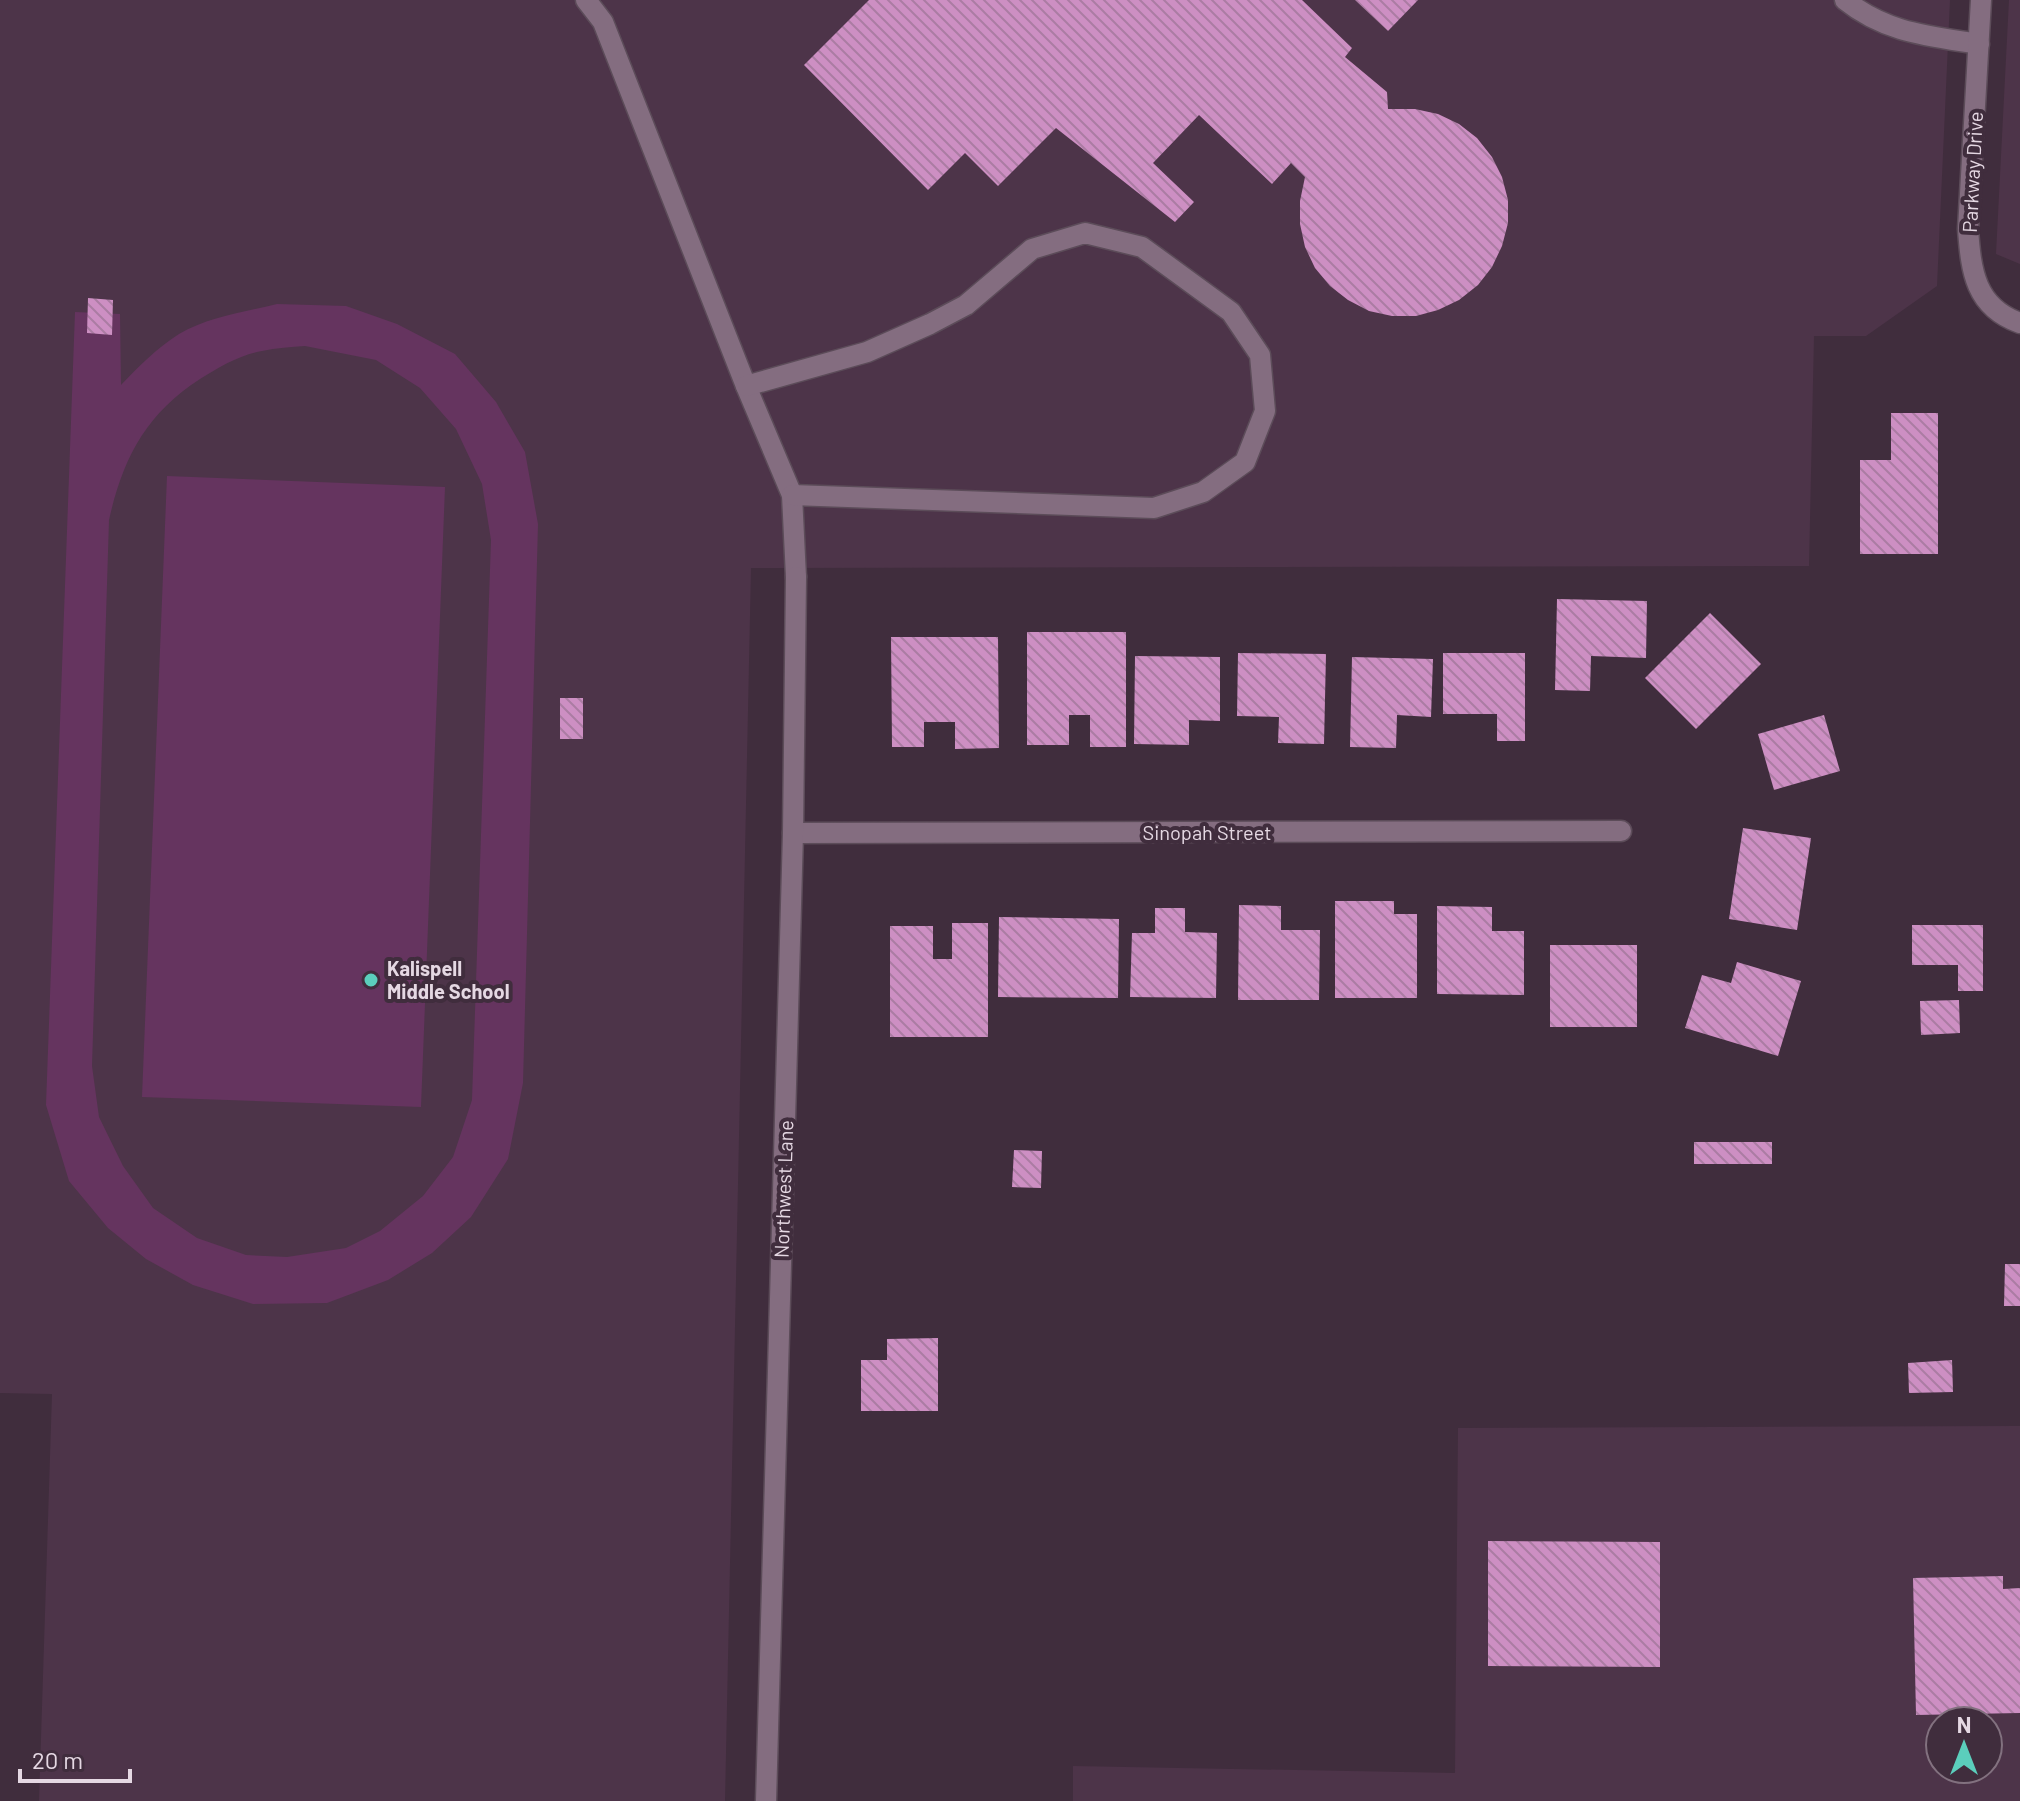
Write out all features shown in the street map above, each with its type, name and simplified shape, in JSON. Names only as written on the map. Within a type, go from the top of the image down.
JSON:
[{"type":"street","points":[[586,0],[603,22],[746,386],[792,495],[1154,508],[1203,492],[1245,462],[1265,411],[1260,355],[1231,312],[1142,247],[1085,233],[1032,249],[966,305],[930,324],[867,352],[746,386]]},
{"type":"street","points":[[1845,0],[1865,16],[1905,32],[1979,44]]},
{"type":"street","name":"Parkway Drive","points":[[1981,0],[1968,229],[1971,266],[1979,289],[1992,307],[2008,319],[2020,323]]},
{"type":"street","name":"Northwest Lane","points":[[766,1801],[793,833],[796,577],[792,495]]},
{"type":"street","name":"Sinopah Street","points":[[793,833],[1621,831]]},
{"type":"shaded area","name":"Kalispell Middle School","points":[[0,0],[1950,0],[1937,286],[1866,336],[1814,336],[1809,566],[751,568],[725,1801],[39,1801],[52,1394],[0,1393]]},
{"type":"shaded area","points":[[2009,0],[2020,0],[2020,264],[1996,254]]},
{"type":"shaded area","points":[[277,304],[346,306],[397,324],[455,354],[496,402],[525,452],[538,524],[523,1083],[508,1159],[471,1217],[432,1253],[388,1280],[327,1303],[253,1304],[193,1285],[146,1259],[108,1228],[69,1181],[46,1105],[75,312],[120,314],[121,385],[163,345],[190,328]],"holes":[[[305,346],[376,360],[420,388],[456,429],[482,484],[491,540],[472,1100],[453,1157],[423,1196],[380,1231],[346,1248],[287,1257],[246,1255],[197,1238],[153,1208],[123,1166],[99,1117],[92,1066],[109,520],[122,477],[140,439],[165,407],[207,375],[246,355],[289,347]]]},
{"type":"shaded area","points":[[167,476],[445,487],[421,1107],[142,1097]]},
{"type":"shaded area","points":[[2020,1426],[2020,1801],[1073,1801],[1073,1766],[1455,1773],[1458,1428]]},
{"type":"building","points":[[869,0],[1302,0],[1352,48],[1345,57],[1387,92],[1388,109],[1415,109],[1438,114],[1459,124],[1477,138],[1502,177],[1508,200],[1508,223],[1502,246],[1492,267],[1478,285],[1459,300],[1416,316],[1392,316],[1369,311],[1330,286],[1315,268],[1305,247],[1300,224],[1300,201],[1305,177],[1291,163],[1272,184],[1199,115],[1153,163],[1194,202],[1175,222],[1056,128],[998,186],[965,153],[928,190],[804,65]]},
{"type":"building","points":[[1355,0],[1418,0],[1388,31]]},
{"type":"building","points":[[88,298],[113,300],[112,335],[87,333]]},
{"type":"building","points":[[1891,413],[1938,413],[1938,554],[1860,554],[1860,460],[1891,460]]},
{"type":"building","points":[[1557,599],[1647,601],[1646,658],[1591,656],[1590,691],[1555,690]]},
{"type":"building","points":[[1710,613],[1761,664],[1696,729],[1645,678]]},
{"type":"building","points":[[1027,632],[1126,632],[1126,747],[1090,747],[1090,715],[1069,715],[1069,745],[1027,745]]},
{"type":"building","points":[[891,637],[998,637],[999,748],[955,749],[955,722],[924,722],[924,747],[892,747]]},
{"type":"building","points":[[1238,653],[1326,654],[1324,744],[1278,743],[1279,717],[1237,716]]},
{"type":"building","points":[[1443,653],[1525,653],[1525,741],[1497,741],[1497,714],[1443,714]]},
{"type":"building","points":[[1135,656],[1220,657],[1220,721],[1189,720],[1189,745],[1134,744]]},
{"type":"building","points":[[1352,657],[1433,659],[1431,717],[1397,715],[1396,748],[1350,747]]},
{"type":"building","points":[[560,698],[583,698],[583,739],[560,739]]},
{"type":"building","points":[[1824,715],[1840,771],[1774,790],[1758,734]]},
{"type":"building","points":[[1743,828],[1811,838],[1797,930],[1729,919]]},
{"type":"building","points":[[1335,901],[1394,901],[1394,914],[1417,914],[1417,998],[1335,998]]},
{"type":"building","points":[[1239,905],[1281,906],[1281,930],[1320,930],[1319,1000],[1238,1000]]},
{"type":"building","points":[[1437,906],[1492,907],[1492,931],[1524,931],[1524,995],[1437,994]]},
{"type":"building","points":[[1155,908],[1185,908],[1185,932],[1217,933],[1216,998],[1130,997],[1132,933],[1155,933]]},
{"type":"building","points":[[999,917],[1119,919],[1118,998],[998,997]]},
{"type":"building","points":[[952,923],[988,923],[988,1037],[890,1037],[890,926],[933,926],[933,959],[952,959]]},
{"type":"building","points":[[1912,925],[1983,925],[1983,991],[1958,991],[1958,965],[1912,965]]},
{"type":"building","points":[[1550,945],[1637,945],[1637,1027],[1550,1027]]},
{"type":"building","points":[[1737,962],[1801,981],[1778,1056],[1685,1028],[1702,975],[1731,983]]},
{"type":"building","points":[[1959,1000],[1960,1033],[1921,1035],[1920,1001]]},
{"type":"building","points":[[1694,1142],[1772,1142],[1772,1164],[1694,1164]]},
{"type":"building","points":[[1014,1150],[1042,1151],[1041,1188],[1012,1187]]},
{"type":"building","points":[[2005,1264],[2020,1264],[2020,1306],[2004,1306]]},
{"type":"building","points":[[938,1338],[938,1411],[861,1411],[861,1360],[887,1360],[887,1339]]},
{"type":"building","points":[[1952,1360],[1953,1392],[1909,1393],[1908,1363]]},
{"type":"building","points":[[1488,1541],[1660,1542],[1660,1667],[1488,1666]]},
{"type":"building","points":[[2003,1576],[2003,1589],[2020,1588],[2020,1713],[2004,1713],[2004,1705],[1924,1705],[1924,1715],[1916,1715],[1913,1578]]},
{"type":"place","name":"Kalispell Middle School","points":[[371,980]]}]
